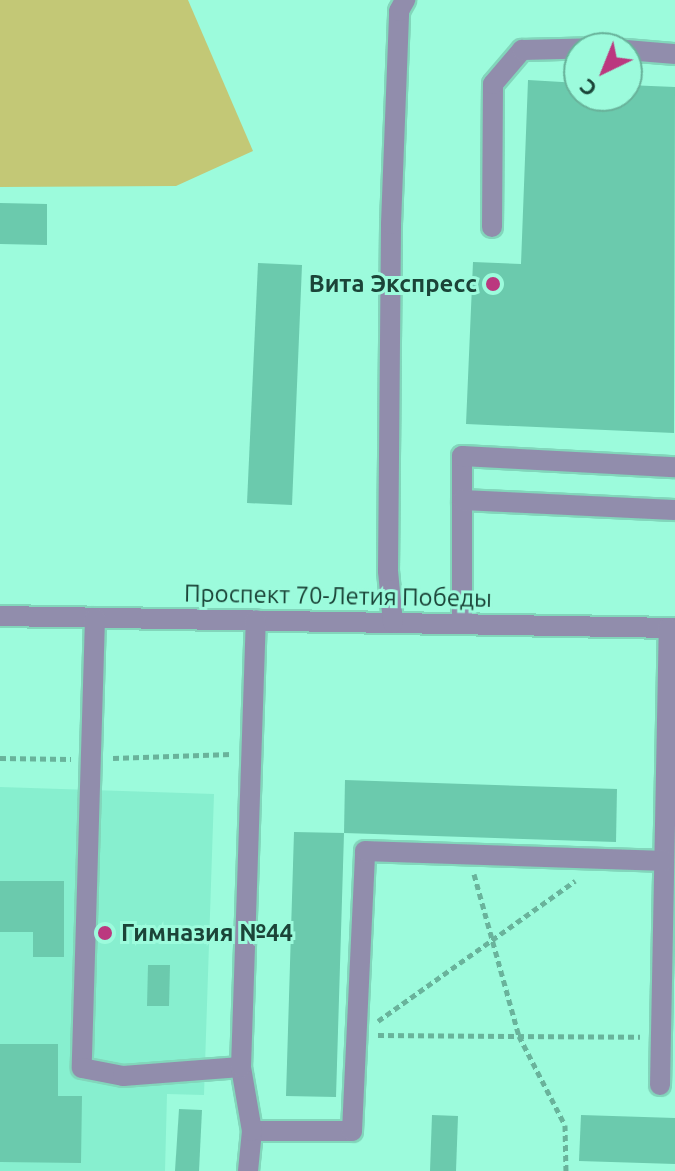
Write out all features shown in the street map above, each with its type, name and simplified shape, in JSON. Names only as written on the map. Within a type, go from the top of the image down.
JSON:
[{"type":"street","points":[[393,623],[388,571],[391,224],[399,11],[405,0]]},
{"type":"street","points":[[492,227],[493,84],[522,50],[563,49]]},
{"type":"street","points":[[643,51],[675,54]]},
{"type":"street","points":[[462,624],[462,456],[675,467]]},
{"type":"street","points":[[462,500],[675,510]]},
{"type":"street","name":"Проспект 70-Летия Победы","points":[[0,616],[672,628]]},
{"type":"street","points":[[95,618],[82,1068],[123,1076],[241,1067]]},
{"type":"street","points":[[248,1171],[252,1131],[241,1067],[248,753],[256,620]]},
{"type":"street","points":[[660,1085],[672,628]]},
{"type":"street","points":[[252,1131],[352,1131],[359,1034],[365,851],[664,861]]},
{"type":"path","points":[[0,758],[91,759],[248,753]]},
{"type":"path","points":[[468,854],[519,1036],[565,1125],[566,1171]]},
{"type":"path","points":[[359,1034],[607,859]]},
{"type":"path","points":[[359,1034],[661,1037]]},
{"type":"shaded area","points":[[0,0],[188,0],[253,151],[176,186],[0,187]]},
{"type":"shaded area","name":"Гимназия №44","points":[[0,787],[214,794],[204,1095],[167,1094],[165,1171],[0,1171]]},
{"type":"building","points":[[528,80],[563,82],[563,112],[643,112],[643,86],[675,87],[674,433],[466,424],[473,262],[521,264]]},
{"type":"building","points":[[0,203],[47,204],[47,245],[0,244]]},
{"type":"building","points":[[258,263],[302,265],[292,505],[247,503]]},
{"type":"building","points":[[345,780],[617,789],[616,842],[344,833]]},
{"type":"building","points":[[294,832],[344,833],[336,1097],[286,1096]]},
{"type":"building","points":[[0,881],[64,881],[64,957],[33,957],[33,932],[0,932]]},
{"type":"building","points":[[148,965],[170,965],[169,1006],[147,1006]]},
{"type":"building","points":[[0,1044],[58,1044],[58,1096],[82,1096],[81,1163],[0,1162]]},
{"type":"building","points":[[179,1109],[202,1110],[199,1171],[175,1171]]},
{"type":"building","points":[[432,1115],[458,1116],[456,1171],[430,1171]]},
{"type":"building","points":[[581,1115],[675,1118],[675,1164],[579,1161]]},
{"type":"place","name":"Вита Экспресс","points":[[493,284]]},
{"type":"place","name":"Гимназия №44","points":[[105,933]]}]
